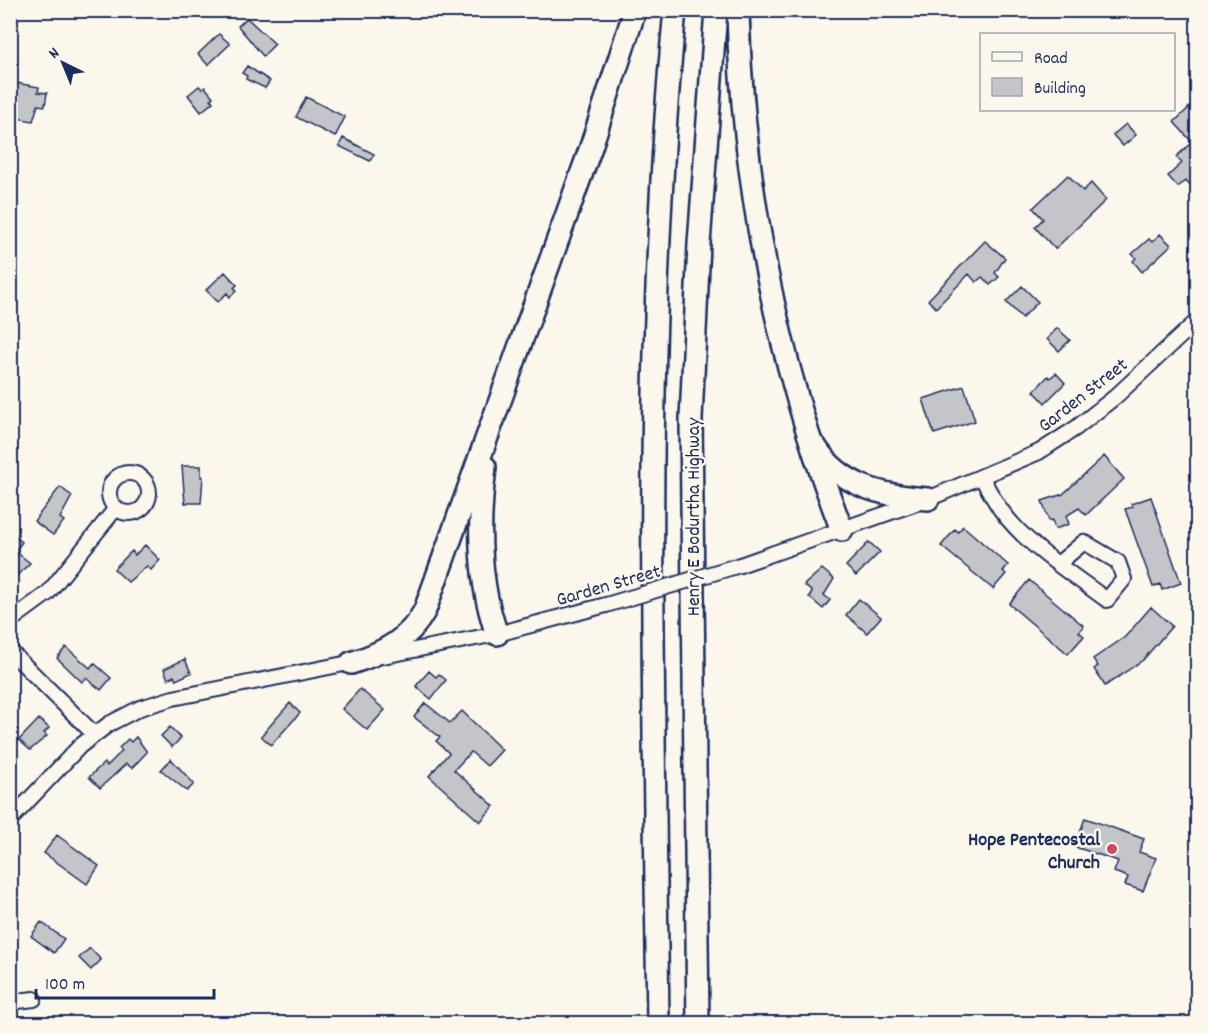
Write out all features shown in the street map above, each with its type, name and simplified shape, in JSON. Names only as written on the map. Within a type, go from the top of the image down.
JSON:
[{"type":"highway","points":[[351,663],[390,647],[407,635],[420,620],[591,147],[634,10]]},
{"type":"highway","name":"Henry E Bodurtha Highway","points":[[658,1023],[652,417],[659,231],[675,10]]},
{"type":"highway","name":"Henry E Bodurtha Highway","points":[[698,1023],[692,408],[699,244],[716,10]]},
{"type":"highway","points":[[738,10],[740,74],[766,264],[799,411],[842,530]]},
{"type":"highway","points":[[497,634],[486,592],[481,525],[485,464],[502,394]]},
{"type":"highway","points":[[799,411],[818,451],[843,476],[880,495],[928,500]]},
{"type":"street","name":"Garden Street","points":[[10,820],[68,757],[94,734],[126,715],[155,703],[497,634],[606,606],[740,565],[928,500],[982,478],[1039,452],[1076,428],[1115,397],[1197,320]]},
{"type":"street","points":[[982,478],[1002,512],[1034,544],[1107,600],[1124,579],[1118,562],[1084,542],[1059,563]]},
{"type":"street","points":[[10,621],[39,601],[58,582],[116,508]]},
{"type":"street","points":[[10,651],[94,734]]},
{"type":"street","points":[[10,1002],[34,999]]},
{"type":"building","points":[[247,18],[275,44],[263,56],[238,26]]},
{"type":"building","points":[[219,34],[230,44],[208,65],[198,54]]},
{"type":"building","points":[[247,66],[270,81],[265,88],[246,79],[247,76],[242,73]]},
{"type":"building","points":[[16,83],[39,87],[38,92],[47,93],[45,106],[38,105],[33,121],[10,117]]},
{"type":"building","points":[[199,86],[202,89],[205,87],[213,97],[211,99],[213,102],[201,112],[188,95]]},
{"type":"building","points":[[306,97],[345,117],[335,137],[296,117]]},
{"type":"building","points":[[1197,100],[1197,178],[1190,185],[1186,180],[1178,187],[1168,176],[1182,163],[1176,157],[1192,142],[1174,122]]},
{"type":"building","points":[[1126,124],[1136,135],[1123,146],[1113,135]]},
{"type":"building","points":[[343,138],[374,154],[370,161],[339,146]]},
{"type":"building","points":[[1068,175],[1083,191],[1091,183],[1106,200],[1055,249],[1035,227],[1043,219],[1033,208]]},
{"type":"building","points":[[1160,234],[1171,245],[1142,272],[1133,261],[1136,258],[1132,254],[1149,239],[1152,242]]},
{"type":"building","points":[[985,241],[1005,258],[995,273],[999,277],[990,285],[982,277],[976,282],[969,274],[936,308],[928,300]]},
{"type":"building","points":[[225,272],[237,285],[234,288],[237,290],[230,297],[227,293],[218,302],[206,290]]},
{"type":"building","points":[[1022,286],[1038,302],[1022,318],[1006,302]]},
{"type":"building","points":[[1057,328],[1070,340],[1059,351],[1047,339]]},
{"type":"building","points":[[1056,373],[1065,383],[1045,403],[1034,391],[1048,376],[1050,378]]},
{"type":"building","points":[[964,386],[975,421],[934,434],[923,399]]},
{"type":"building","points":[[1104,456],[1124,479],[1086,515],[1079,508],[1066,516],[1069,524],[1055,529],[1052,520],[1049,521],[1042,501],[1063,494]]},
{"type":"building","points":[[182,466],[201,466],[201,477],[203,477],[201,503],[185,503]]},
{"type":"building","points":[[60,487],[72,496],[60,518],[64,521],[53,535],[34,521]]},
{"type":"building","points":[[1151,497],[1181,583],[1162,590],[1160,584],[1153,587],[1125,509],[1133,507],[1131,504]]},
{"type":"building","points":[[963,526],[1008,565],[1003,571],[1006,574],[993,589],[941,546],[955,529],[958,532]]},
{"type":"building","points":[[10,532],[22,542],[15,551],[30,563],[10,582]]},
{"type":"building","points":[[869,542],[880,552],[856,576],[846,566]]},
{"type":"building","points":[[145,545],[160,560],[151,570],[147,566],[128,582],[114,569],[132,551],[135,555]]},
{"type":"building","points":[[822,569],[834,579],[824,595],[830,600],[823,609],[809,597],[812,592],[804,585]]},
{"type":"building","points":[[1029,580],[1084,626],[1079,632],[1084,636],[1068,654],[1009,604]]},
{"type":"building","points":[[859,599],[881,617],[867,633],[846,615]]},
{"type":"building","points":[[1151,607],[1172,626],[1143,660],[1105,686],[1094,669],[1098,666],[1093,659],[1125,637]]},
{"type":"building","points":[[66,647],[90,668],[94,663],[111,678],[101,690],[86,678],[82,682],[57,658]]},
{"type":"building","points":[[185,659],[191,673],[176,680],[174,676],[168,679],[164,669]]},
{"type":"building","points":[[429,671],[436,677],[439,674],[446,680],[431,699],[416,686]]},
{"type":"building","points":[[360,689],[385,710],[367,730],[342,709]]},
{"type":"building","points":[[290,703],[300,713],[271,745],[261,736]]},
{"type":"building","points":[[425,703],[450,723],[462,711],[502,750],[487,766],[471,752],[454,770],[494,806],[480,822],[429,776],[449,753],[436,741],[440,737],[414,717]]},
{"type":"building","points":[[39,719],[49,728],[44,733],[47,736],[30,750],[19,740]]},
{"type":"building","points":[[170,727],[181,738],[172,747],[161,736]]},
{"type":"building","points":[[136,737],[147,752],[132,768],[126,764],[100,788],[89,777],[104,763],[107,766],[122,751],[119,748],[128,739],[131,742]]},
{"type":"building","points":[[171,759],[194,784],[187,791],[161,770]]},
{"type":"building","name":"Hope Pentecostal Church","points":[[1085,818],[1144,839],[1139,852],[1156,858],[1143,891],[1125,885],[1128,877],[1114,872],[1118,861],[1075,847]]},
{"type":"building","points":[[57,835],[99,866],[87,884],[44,853]]},
{"type":"building","points":[[41,922],[64,939],[54,953],[31,936]]},
{"type":"building","points":[[90,948],[101,960],[91,970],[79,958]]},
{"type":"place","name":"Hope Pentecostal Church","points":[[1112,849]]}]
